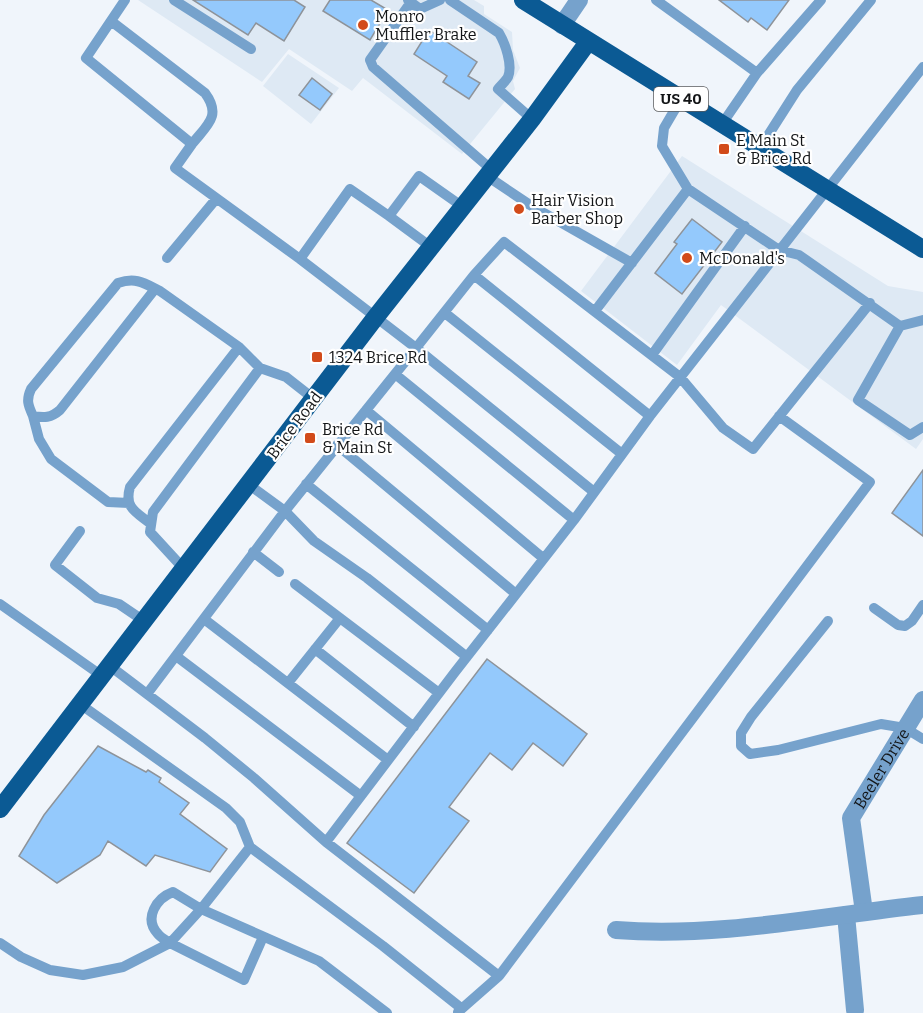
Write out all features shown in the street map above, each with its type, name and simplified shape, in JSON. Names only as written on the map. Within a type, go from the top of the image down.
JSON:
[{"type":"main road","name":"US 40","points":[[523,0],[923,249]]},
{"type":"main road","name":"Brice Road","points":[[0,809],[375,318],[532,119],[588,42]]},
{"type":"street","points":[[562,25],[579,0]]},
{"type":"street","name":"Beeler Drive","points":[[855,1010],[855,914],[851,819],[923,700]]},
{"type":"street","points":[[616,930],[656,933],[720,929],[923,905]]},
{"type":"lane","points":[[125,0],[86,58],[192,144]]},
{"type":"lane","points":[[174,0],[251,49]]},
{"type":"lane","points":[[440,0],[420,9],[409,1],[370,60],[373,67],[490,173],[530,205],[632,263]]},
{"type":"lane","points":[[450,0],[499,33],[504,40],[510,68],[508,76],[498,89],[532,119]]},
{"type":"lane","points":[[465,10],[472,0]]},
{"type":"lane","points":[[656,0],[757,73]]},
{"type":"lane","points":[[722,124],[757,73],[821,0]]},
{"type":"lane","points":[[760,148],[797,90],[871,0]]},
{"type":"lane","points":[[111,21],[205,93],[212,103],[214,111],[212,119],[175,168],[300,259],[416,348],[594,492]]},
{"type":"lane","points":[[326,842],[574,520],[680,377],[923,67]]},
{"type":"lane","points":[[681,99],[664,128],[662,146],[688,189],[779,250],[799,255],[900,326]]},
{"type":"lane","points":[[388,216],[418,176],[463,207]]},
{"type":"lane","points":[[300,259],[350,189],[431,247]]},
{"type":"lane","points":[[595,311],[688,189]]},
{"type":"lane","points":[[167,258],[216,198]]},
{"type":"lane","points":[[652,355],[745,226]]},
{"type":"lane","points":[[147,694],[306,484],[504,242],[680,377],[723,428],[753,449],[870,303]]},
{"type":"lane","points":[[474,276],[650,416]]},
{"type":"lane","points":[[129,502],[108,502],[51,459],[39,439],[28,406],[31,389],[118,283],[130,279],[155,289],[239,347],[260,368],[286,377],[314,399]]},
{"type":"lane","points":[[33,416],[44,418],[54,416],[60,410],[155,289]]},
{"type":"lane","points":[[445,313],[622,454]]},
{"type":"lane","points":[[923,320],[900,326],[858,400],[909,435],[923,427]]},
{"type":"lane","points":[[151,524],[132,508],[127,498],[130,487],[239,347]]},
{"type":"lane","points":[[184,569],[150,532],[153,512],[260,368]]},
{"type":"lane","points":[[395,374],[574,520]]},
{"type":"lane","points":[[366,410],[543,558]]},
{"type":"lane","points":[[80,704],[226,808],[240,822],[250,847],[383,946],[459,1010],[499,976],[870,482],[779,416]]},
{"type":"lane","points":[[337,445],[516,594]]},
{"type":"lane","points":[[248,484],[285,511],[314,541],[367,578],[467,657]]},
{"type":"lane","points":[[306,484],[488,630]]},
{"type":"lane","points":[[80,531],[55,565],[97,598],[119,604],[144,621]]},
{"type":"lane","points":[[253,552],[279,572]]},
{"type":"lane","points":[[296,584],[439,693]]},
{"type":"lane","points":[[0,604],[147,694],[254,778],[326,842],[499,976]]},
{"type":"lane","points":[[874,608],[898,625],[905,626],[912,621],[923,605]]},
{"type":"lane","points":[[288,684],[340,618]]},
{"type":"lane","points":[[204,619],[388,760]]},
{"type":"lane","points":[[828,621],[752,717],[741,733],[741,746],[750,754],[778,750],[882,724],[905,728],[923,739]]},
{"type":"lane","points":[[315,649],[414,727]]},
{"type":"lane","points":[[176,656],[361,796]]},
{"type":"lane","points":[[0,943],[21,957],[50,970],[83,975],[123,967],[170,943],[201,909],[250,847]]},
{"type":"lane","points":[[263,937],[244,980],[170,943],[156,933],[152,920],[153,908],[161,896],[173,891],[201,909],[319,961],[387,1013]]},
{"type":"shaded area","points":[[138,0],[474,0],[484,6],[484,14],[512,32],[513,50],[520,68],[513,81],[515,89],[462,154],[363,78],[352,91],[289,49],[262,82]]},
{"type":"shaded area","points":[[288,54],[339,88],[311,124],[263,86]]},
{"type":"shaded area","points":[[682,156],[888,286],[923,292],[923,439],[916,449],[721,305],[677,365],[581,291]]},
{"type":"building","points":[[193,0],[294,0],[305,7],[284,41],[256,23],[248,35]]},
{"type":"building","name":"Monro Muffler Brake","points":[[330,0],[371,0],[388,10],[370,40],[323,11]]},
{"type":"building","points":[[719,0],[789,0],[767,30],[751,18],[748,22]]},
{"type":"building","points":[[429,30],[477,62],[468,76],[480,83],[469,99],[443,82],[447,76],[414,54]]},
{"type":"building","points":[[312,78],[332,94],[320,110],[299,95]]},
{"type":"building","name":"McDonald's","points":[[692,219],[722,242],[682,294],[655,273],[677,244],[674,242]]},
{"type":"building","points":[[923,470],[923,536],[892,513]]},
{"type":"building","points":[[487,659],[587,734],[563,766],[533,743],[512,770],[490,753],[449,807],[469,821],[414,893],[347,843]]},
{"type":"building","points":[[98,746],[161,778],[159,782],[189,803],[180,814],[227,849],[210,872],[155,855],[146,866],[108,841],[100,855],[57,883],[19,856],[44,815]]},
{"type":"place","name":"Monro Muffler Brake","points":[[363,25]]},
{"type":"place","name":"E Main St & Brice Rd","points":[[724,149]]},
{"type":"place","name":"Hair Vision Barber Shop","points":[[519,209]]},
{"type":"place","name":"McDonald's","points":[[687,258]]},
{"type":"place","name":"1324 Brice Rd","points":[[317,357]]},
{"type":"place","name":"Brice Rd & Main St","points":[[310,438]]}]
